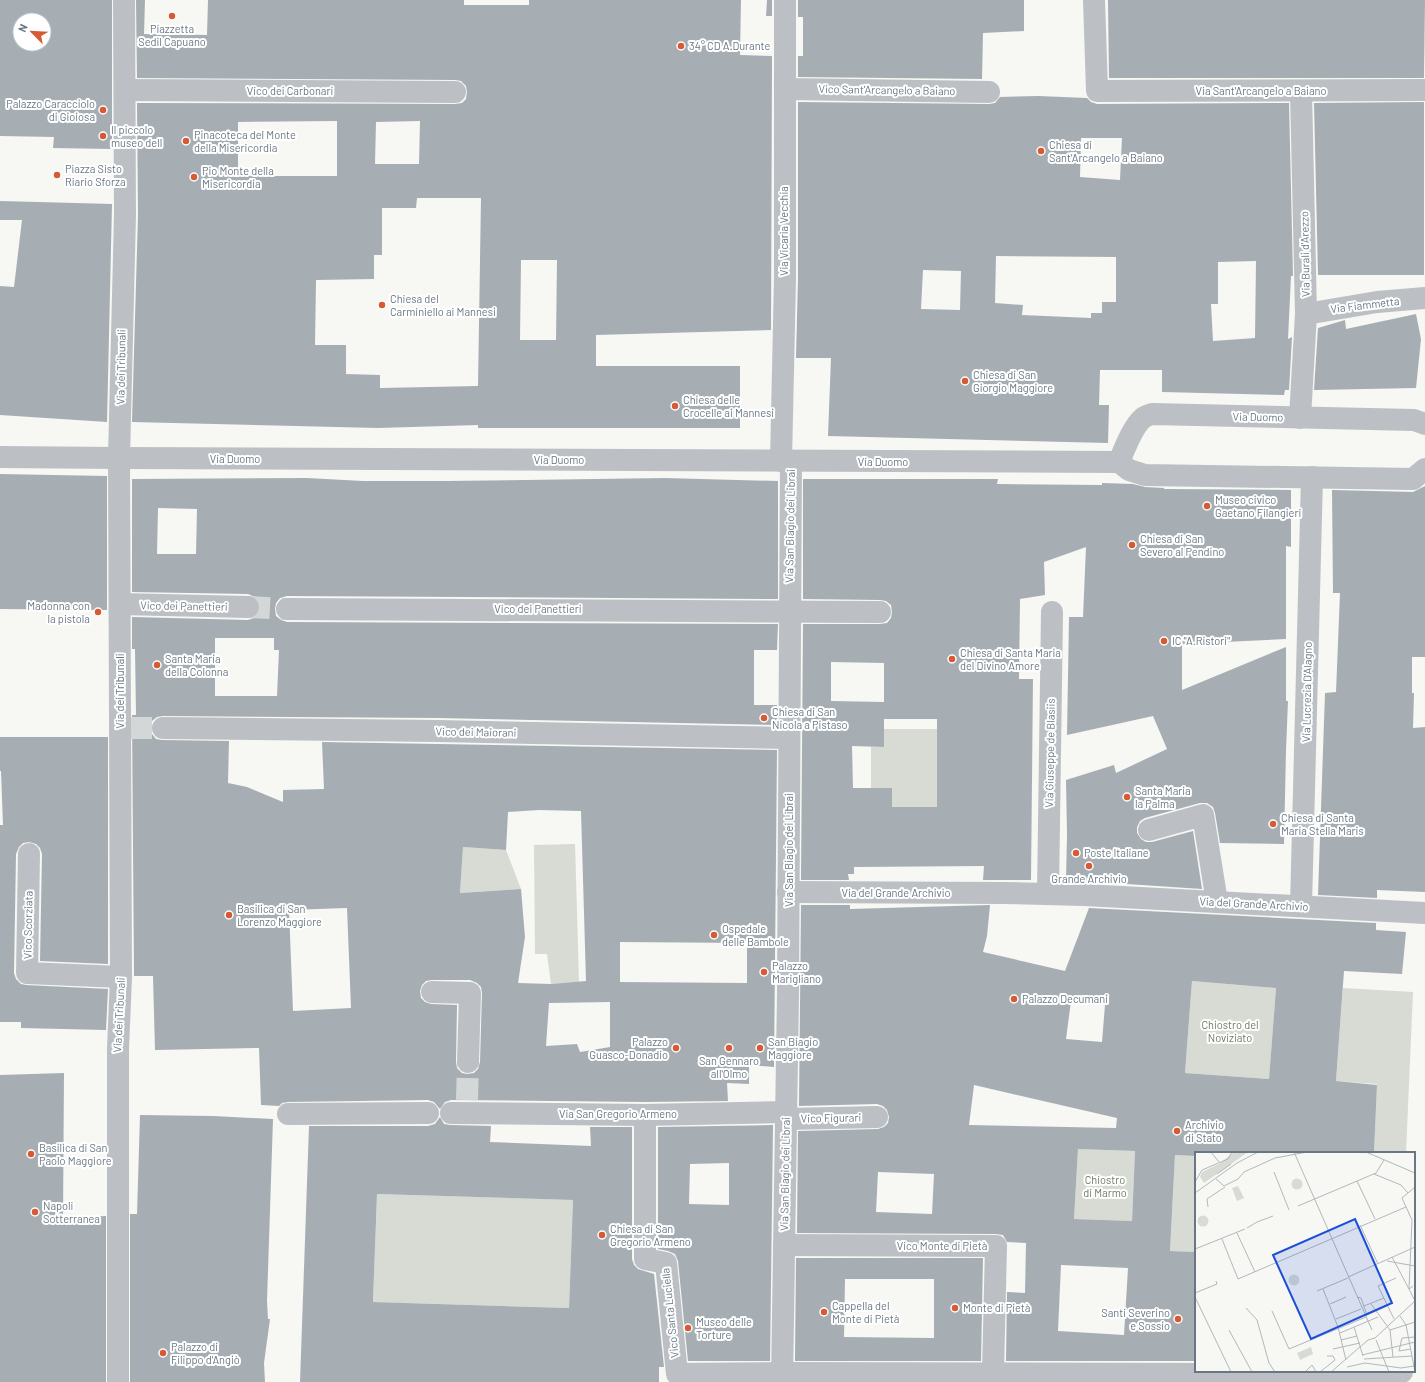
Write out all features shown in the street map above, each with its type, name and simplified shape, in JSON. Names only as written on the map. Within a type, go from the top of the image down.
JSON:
[{"type":"street","name":"Via dei Tribunali","points":[[118,1382],[118,1056],[121,977],[125,728],[121,604],[119,458],[125,216],[124,0]]},
{"type":"street","name":"Via Vicaria Vecchia","points":[[785,0],[784,278],[786,461]]},
{"type":"street","name":"Via Sant'Arcangelo a Baiano","points":[[1094,0],[1097,92],[1425,90]]},
{"type":"street","name":"Vico Sant'Arcangelo a Baiano","points":[[785,89],[989,92]]},
{"type":"street","name":"Vico dei Carbonari","points":[[125,90],[456,92]]},
{"type":"street","name":"Via Burali d'Arezzo","points":[[1300,418],[1306,314],[1301,91]]},
{"type":"street","name":"Via Fiammetta","points":[[1306,314],[1377,302],[1425,298]]},
{"type":"street","name":"Via Duomo","points":[[0,456],[119,458],[1119,462],[1134,429],[1143,417],[1152,414],[1414,420],[1425,424]]},
{"type":"street","name":"Via San Biagio dei Librai","points":[[782,1377],[788,992],[789,611],[786,461]]},
{"type":"street","points":[[1119,462],[1128,470],[1145,475],[1412,479],[1425,469]]},
{"type":"street","name":"Via Lucrezia D'Alagno","points":[[1301,906],[1312,477]]},
{"type":"street","name":"Vico dei Panettieri","points":[[121,604],[248,607]]},
{"type":"street","name":"Vico dei Panettieri","points":[[287,609],[880,612]]},
{"type":"street","name":"Via Giuseppe de Blasiis","points":[[1048,894],[1052,612]]},
{"type":"street","name":"Vico dei Maiorani","points":[[163,728],[438,731],[789,738]]},
{"type":"street","points":[[1149,830],[1203,815],[1217,902]]},
{"type":"street","name":"Vico Scorziata","points":[[29,854],[27,973],[121,977]]},
{"type":"street","name":"Via del Grande Archivio","points":[[788,892],[1084,895],[1425,913]]},
{"type":"street","points":[[432,992],[470,993],[468,1062]]},
{"type":"street","name":"Via San Gregorio Armeno","points":[[462,1108],[645,1115],[786,1116]]},
{"type":"street","points":[[288,1114],[428,1113]]},
{"type":"street","name":"Vico Santa Luciella","points":[[645,1115],[645,1259],[666,1263],[677,1374],[782,1377]]},
{"type":"street","name":"Vico Figurari","points":[[786,1116],[877,1117]]},
{"type":"street","name":"Vico Monte di Pietà","points":[[784,1245],[996,1246],[993,1373]]},
{"type":"street","points":[[782,1377],[993,1373],[1200,1378],[1402,1372]]},
{"type":"green space","points":[[884,729],[937,729],[937,807],[892,807],[892,788],[871,788],[871,747],[884,747]]},
{"type":"green space","points":[[575,844],[579,982],[551,984],[547,954],[535,954],[534,845]]},
{"type":"green space","points":[[463,847],[506,850],[521,889],[460,893]]},
{"type":"green space","name":"Chiostro del Noviziato","points":[[1192,981],[1276,988],[1269,1079],[1185,1073]]},
{"type":"green space","points":[[1343,988],[1413,992],[1406,1152],[1374,1152],[1377,1084],[1336,1081]]},
{"type":"green space","name":"Chiostro di Marmo","points":[[1078,1149],[1135,1151],[1132,1221],[1074,1219]]},
{"type":"green space","points":[[1175,1155],[1195,1156],[1195,1252],[1170,1251]]},
{"type":"green space","points":[[377,1194],[573,1200],[569,1308],[373,1302]]},
{"type":"building","points":[[0,0],[112,0],[112,149],[53,148],[54,137],[0,136]]},
{"type":"building","points":[[136,0],[145,0],[144,34],[207,35],[208,0],[464,0],[464,5],[529,5],[529,0],[741,0],[740,55],[772,56],[771,330],[596,335],[596,366],[740,366],[740,428],[478,428],[478,425],[378,428],[132,422],[138,215],[137,103],[455,104],[462,103],[466,99],[467,92],[466,86],[461,81],[455,80],[137,78]],"holes":[[[337,121],[337,176],[238,176],[238,122]],[[420,121],[419,164],[375,164],[376,122]],[[417,198],[481,198],[478,386],[380,388],[380,375],[346,374],[346,345],[315,345],[316,280],[374,279],[374,255],[382,255],[382,208],[416,208]],[[521,260],[557,260],[556,340],[520,340]]]},
{"type":"building","points":[[767,0],[772,0],[772,16],[766,16]]},
{"type":"building","points":[[798,0],[1024,0],[1024,31],[983,33],[982,79],[798,77],[798,56],[803,56],[803,17],[798,17]]},
{"type":"building","points":[[1108,0],[1425,0],[1424,78],[1109,78]]},
{"type":"building","points":[[1038,96],[1087,98],[1091,102],[1097,104],[1289,103],[1293,276],[1291,276],[1288,339],[1292,337],[1289,390],[1285,390],[1284,395],[1162,392],[1162,370],[1100,370],[1099,405],[1109,405],[1108,443],[828,436],[831,358],[796,358],[798,278],[798,102],[989,104],[995,103],[1000,97]],"holes":[[[1081,138],[1122,138],[1120,180],[1080,177]],[[996,256],[1116,257],[1116,302],[1102,302],[1102,313],[1091,313],[1091,318],[1022,315],[1023,305],[995,303]],[[1256,261],[1255,338],[1213,341],[1211,304],[1218,304],[1218,262]],[[923,270],[961,271],[960,310],[921,309]]]},
{"type":"building","points":[[1424,102],[1424,275],[1318,275],[1314,103]]},
{"type":"building","points":[[0,201],[112,204],[107,422],[0,415],[0,286],[14,287],[22,220],[0,220]]},
{"type":"building","points":[[1416,314],[1421,339],[1416,388],[1314,390],[1318,328],[1345,320],[1346,329]]},
{"type":"building","points":[[0,474],[107,476],[107,610],[0,609]]},
{"type":"building","points":[[307,478],[363,481],[447,481],[665,478],[778,481],[778,599],[287,596],[280,598],[276,603],[275,609],[276,616],[287,622],[778,624],[777,650],[754,650],[754,705],[777,705],[777,725],[438,718],[163,716],[157,717],[152,721],[151,728],[152,734],[156,739],[162,740],[229,741],[228,783],[247,787],[283,802],[283,790],[324,789],[322,742],[777,750],[774,1067],[749,1065],[749,1084],[727,1083],[728,1101],[645,1102],[451,1100],[445,1102],[440,1109],[434,1102],[428,1100],[288,1102],[282,1103],[279,1106],[261,1105],[259,1048],[155,1050],[153,976],[134,976],[132,715],[136,715],[135,649],[132,649],[132,617],[248,620],[254,618],[258,614],[260,607],[259,601],[255,597],[248,594],[132,592],[132,479]],"holes":[[[158,508],[197,509],[196,554],[157,554]],[[215,638],[274,638],[274,650],[279,650],[277,696],[215,696]],[[539,810],[581,811],[586,981],[551,984],[518,983],[525,937],[521,889],[460,893],[463,847],[506,850],[508,812]],[[347,908],[351,1008],[293,1011],[289,910]],[[620,942],[747,943],[747,983],[620,982]],[[432,980],[470,980],[477,983],[481,987],[480,1062],[478,1069],[474,1073],[462,1073],[457,1068],[457,1005],[431,1004],[425,1002],[421,998],[420,991],[422,985],[426,981]],[[610,1002],[610,1047],[580,1052],[577,1044],[546,1046],[549,1003]]]},
{"type":"building","points":[[803,479],[998,479],[997,484],[1102,485],[1102,483],[1133,484],[1164,489],[1291,490],[1291,547],[1286,546],[1286,639],[1182,644],[1182,690],[1286,647],[1286,701],[1288,701],[1284,844],[1220,843],[1213,807],[1207,803],[1200,803],[1145,818],[1140,821],[1137,827],[1137,833],[1141,839],[1146,842],[1152,842],[1193,831],[1202,889],[1066,880],[1066,780],[1114,765],[1116,773],[1167,749],[1153,716],[1067,735],[1069,617],[1083,617],[1086,547],[1044,562],[1045,595],[1020,599],[1019,679],[1033,679],[1031,880],[983,880],[984,866],[854,867],[854,874],[848,874],[849,880],[801,880],[803,624],[880,624],[887,623],[891,618],[892,612],[891,605],[886,601],[880,600],[803,599]],"holes":[[[831,662],[884,663],[884,702],[831,701]],[[884,719],[937,719],[937,807],[892,807],[892,788],[853,788],[852,746],[884,747]]]},
{"type":"building","points":[[1425,486],[1425,657],[1412,657],[1412,693],[1414,693],[1413,728],[1425,727],[1425,892],[1377,890],[1377,898],[1318,895],[1325,693],[1336,692],[1340,593],[1333,593],[1332,490],[1413,492]]},
{"type":"building","points":[[0,737],[108,737],[108,964],[40,961],[42,854],[40,848],[36,844],[29,842],[23,843],[19,847],[16,854],[14,973],[16,979],[21,984],[26,985],[108,989],[106,1030],[21,1028],[21,1022],[0,1022],[0,825],[3,825]]},
{"type":"building","points":[[801,905],[850,905],[850,909],[990,905],[987,936],[983,952],[1065,971],[1089,908],[1376,923],[1376,930],[1406,932],[1402,974],[1344,971],[1336,1081],[1377,1085],[1374,1152],[1195,1152],[1195,1156],[1175,1155],[1170,1251],[1195,1252],[1195,1361],[1006,1361],[1007,1292],[1025,1293],[1026,1243],[1007,1242],[1003,1235],[797,1233],[798,1131],[878,1129],[884,1127],[888,1123],[889,1117],[887,1110],[883,1106],[877,1104],[799,1106]],"holes":[[[1192,981],[1276,988],[1269,1079],[1185,1073]],[[1071,1001],[1105,1005],[1102,1042],[1066,1039]],[[974,1085],[1117,1118],[1116,1128],[969,1125]],[[1078,1149],[1135,1151],[1132,1221],[1074,1219]],[[878,1172],[934,1174],[932,1214],[876,1212]],[[1061,1265],[1128,1268],[1124,1335],[1058,1331]]]},
{"type":"building","points":[[64,1073],[63,1218],[106,1216],[106,1382],[0,1382],[0,1075]]},
{"type":"building","points":[[140,1115],[273,1119],[267,1301],[268,1319],[270,1319],[264,1363],[265,1382],[130,1382],[130,1214],[137,1214]]},
{"type":"building","points":[[440,1117],[444,1124],[491,1126],[490,1142],[591,1146],[590,1127],[632,1127],[632,1259],[634,1265],[638,1269],[654,1274],[664,1367],[659,1367],[659,1382],[300,1382],[309,1126],[428,1126],[435,1124]],"holes":[[[377,1194],[573,1200],[569,1308],[373,1302]]]},
{"type":"building","points":[[773,1125],[770,1361],[688,1361],[678,1261],[675,1254],[658,1249],[658,1127]],"holes":[[[729,1163],[729,1205],[689,1204],[690,1164]]]},
{"type":"building","points":[[796,1258],[983,1258],[981,1361],[795,1361]],"holes":[[[845,1279],[934,1279],[934,1338],[844,1337]]]},
{"type":"tunnel","points":[[248,607],[287,609]]},
{"type":"tunnel","points":[[130,728],[163,728]]},
{"type":"tunnel","points":[[467,1100],[468,1062]]},
{"type":"place","name":"Piazzetta Sedil Capuano","points":[[172,16]]},
{"type":"place","name":"34° CD A.Durante","points":[[681,46]]},
{"type":"place","name":"Palazzo Caracciolo di Gioiosa","points":[[103,110]]},
{"type":"place","name":"Il piccolo museo dell","points":[[103,136]]},
{"type":"place","name":"Pinacoteca del Monte della Misericordia","points":[[186,141]]},
{"type":"place","name":"Chiesa di Sant'Arcangelo a Baiano","points":[[1041,151]]},
{"type":"place","name":"Piazza Sisto Riario Sforza","points":[[57,175]]},
{"type":"place","name":"Pio Monte della Misericordia","points":[[194,177]]},
{"type":"place","name":"Chiesa del Carminiello ai Mannesi","points":[[382,305]]},
{"type":"place","name":"Chiesa di San Giorgio Maggiore","points":[[965,381]]},
{"type":"place","name":"Chiesa delle Crocelle ai Mannesi","points":[[675,406]]},
{"type":"place","name":"Museo civico Gaetano Filangieri","points":[[1207,506]]},
{"type":"place","name":"Chiesa di San Severo al Pendino","points":[[1132,545]]},
{"type":"place","name":"Madonna con la pistola","points":[[98,612]]},
{"type":"place","name":"IC \"A.Ristori\"","points":[[1164,641]]},
{"type":"place","name":"Chiesa di Santa Maria del Divino Amore","points":[[952,659]]},
{"type":"place","name":"Santa Maria della Colonna","points":[[157,665]]},
{"type":"place","name":"Chiesa di San Nicola a Pistaso","points":[[764,718]]},
{"type":"place","name":"Santa Maria la Palma","points":[[1127,797]]},
{"type":"place","name":"Chiesa di Santa Maria Stella Maris","points":[[1273,824]]},
{"type":"place","name":"Poste Italiane","points":[[1076,853]]},
{"type":"place","name":"Grande Archivio","points":[[1089,866]]},
{"type":"place","name":"Basilica di San Lorenzo Maggiore","points":[[229,915]]},
{"type":"place","name":"Ospedale delle Bambole","points":[[714,935]]},
{"type":"place","name":"Palazzo Marigliano","points":[[764,972]]},
{"type":"place","name":"Palazzo Decumani","points":[[1014,999]]},
{"type":"place","name":"Palazzo Guasco-Donadio","points":[[676,1048]]},
{"type":"place","name":"San Gennaro all'Olmo","points":[[729,1048]]},
{"type":"place","name":"San Biagio Maggiore","points":[[760,1048]]},
{"type":"place","name":"Archivio di Stato","points":[[1177,1131]]},
{"type":"place","name":"Basilica di San Paolo Maggiore","points":[[31,1154]]},
{"type":"place","name":"Napoli Sotterranea","points":[[35,1212]]},
{"type":"place","name":"Chiesa di San Gregorio Armeno","points":[[602,1235]]},
{"type":"place","name":"Monte di Pietà","points":[[955,1308]]},
{"type":"place","name":"Cappella del Monte di Pietà","points":[[824,1312]]},
{"type":"place","name":"Santi Severino e Sossio","points":[[1178,1319]]},
{"type":"place","name":"Museo delle Torture","points":[[688,1328]]},
{"type":"place","name":"Palazzo di Filippo d'Angiò","points":[[163,1353]]}]
